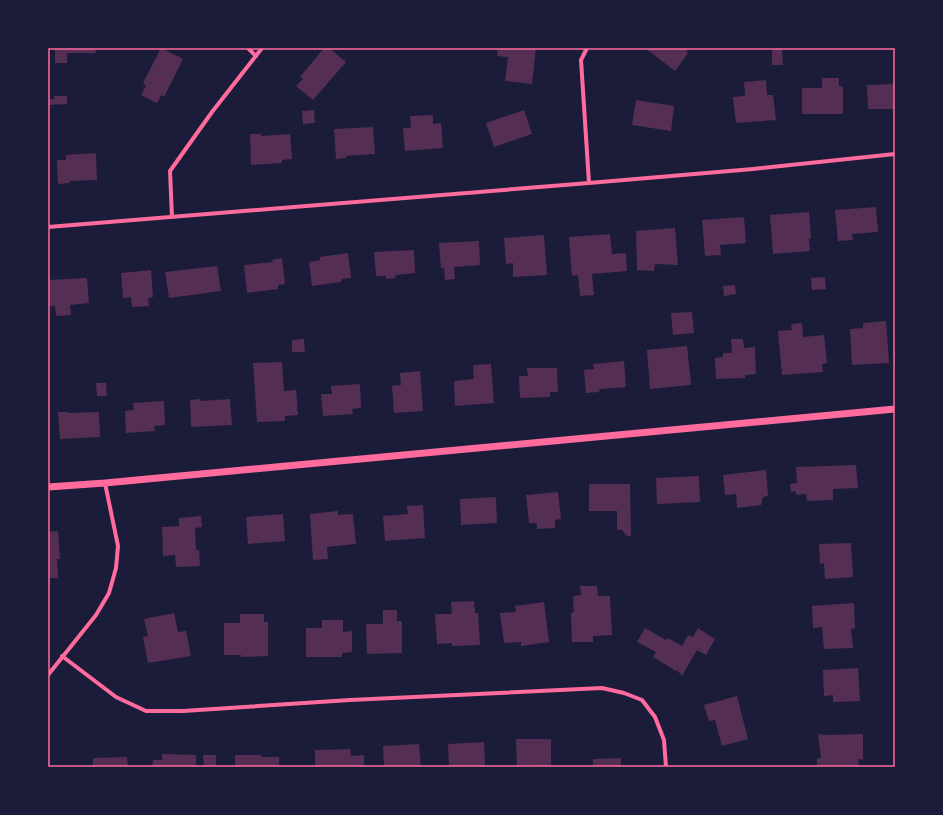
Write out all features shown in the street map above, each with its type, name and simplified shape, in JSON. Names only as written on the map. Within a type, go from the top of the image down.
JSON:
[{"type":"street","points":[[248,48],[256,56]]},
{"type":"street","points":[[172,217],[170,171],[212,112],[262,48]]},
{"type":"street","points":[[587,48],[581,60],[589,183]]},
{"type":"street","points":[[48,227],[753,169],[895,154]]},
{"type":"street","points":[[48,487],[105,483],[895,409]]},
{"type":"street","points":[[48,675],[96,615],[109,594],[116,568],[118,546],[105,483]]},
{"type":"street","points":[[62,656],[116,697],[146,711],[183,711],[350,700],[602,688],[624,693],[642,700],[655,717],[664,740],[666,767]]},
{"type":"building","points":[[55,48],[95,48],[96,53],[67,53],[67,63],[55,63]]},
{"type":"building","points":[[161,48],[183,59],[164,97],[161,95],[157,103],[141,95],[146,86],[143,83]]},
{"type":"building","points":[[324,48],[329,48],[346,62],[313,100],[296,86],[303,79],[300,77]]},
{"type":"building","points":[[498,48],[536,48],[532,84],[505,81],[508,57],[497,56]]},
{"type":"building","points":[[645,48],[689,48],[686,52],[688,53],[675,71]]},
{"type":"building","points":[[782,49],[783,65],[772,65],[772,50]]},
{"type":"building","points":[[822,78],[839,78],[839,86],[843,87],[843,114],[802,114],[802,88],[822,88]]},
{"type":"building","points":[[766,80],[767,95],[773,95],[776,120],[736,123],[733,97],[745,96],[744,82]]},
{"type":"building","points":[[895,84],[895,109],[868,109],[867,85]]},
{"type":"building","points":[[54,96],[67,96],[67,104],[48,105],[48,99],[54,99]]},
{"type":"building","points":[[636,100],[674,106],[671,131],[632,125]]},
{"type":"building","points":[[314,110],[315,123],[303,124],[302,111]]},
{"type":"building","points":[[524,110],[532,134],[494,147],[486,123]]},
{"type":"building","points":[[433,115],[433,124],[441,123],[443,148],[405,151],[403,128],[411,128],[410,116]]},
{"type":"building","points":[[373,127],[375,154],[346,156],[346,158],[336,159],[334,129]]},
{"type":"building","points":[[250,134],[261,134],[261,136],[290,134],[292,159],[282,160],[282,163],[251,165]]},
{"type":"building","points":[[96,153],[97,180],[70,181],[70,183],[58,184],[57,160],[66,160],[66,155]]},
{"type":"building","points":[[876,207],[878,232],[852,234],[853,240],[838,241],[835,210]]},
{"type":"building","points":[[809,212],[811,238],[809,239],[810,251],[773,254],[770,215]]},
{"type":"building","points":[[744,217],[746,243],[720,245],[721,255],[705,256],[702,220]]},
{"type":"building","points":[[675,228],[678,265],[655,264],[654,271],[637,270],[636,231]]},
{"type":"building","points":[[610,234],[612,254],[626,253],[627,271],[592,274],[594,295],[580,296],[578,275],[572,276],[569,237]]},
{"type":"building","points":[[544,235],[547,275],[513,277],[513,263],[506,264],[504,238]]},
{"type":"building","points":[[479,241],[480,265],[454,267],[455,279],[445,280],[444,268],[441,268],[439,243]]},
{"type":"building","points":[[414,250],[415,273],[396,275],[395,278],[386,279],[386,276],[376,276],[374,252]]},
{"type":"building","points":[[348,253],[351,278],[341,279],[341,282],[312,286],[309,262],[320,260],[320,257]]},
{"type":"building","points":[[282,258],[285,284],[278,285],[278,289],[247,293],[244,265],[273,262],[272,260]]},
{"type":"building","points":[[217,266],[221,291],[169,298],[165,272]]},
{"type":"building","points":[[151,270],[153,297],[148,298],[149,306],[132,307],[131,297],[123,298],[121,273]]},
{"type":"building","points":[[825,277],[826,289],[812,290],[811,278]]},
{"type":"building","points":[[87,278],[89,303],[70,305],[71,315],[56,316],[55,306],[48,306],[48,280]]},
{"type":"building","points":[[735,285],[736,294],[724,296],[723,286]]},
{"type":"building","points":[[692,312],[694,333],[673,335],[671,313]]},
{"type":"building","points":[[886,321],[889,363],[852,365],[850,329],[863,328],[863,323]]},
{"type":"building","points":[[802,323],[803,337],[824,335],[827,363],[822,364],[823,372],[782,375],[778,331],[792,330],[791,324]]},
{"type":"building","points":[[304,339],[305,352],[292,352],[292,340]]},
{"type":"building","points":[[731,339],[743,339],[744,348],[755,347],[756,374],[745,375],[745,378],[716,379],[715,358],[723,357],[723,353],[732,353]]},
{"type":"building","points":[[687,346],[691,385],[650,389],[647,350]]},
{"type":"building","points":[[624,361],[626,387],[600,389],[599,392],[586,393],[584,370],[594,369],[593,364]]},
{"type":"building","points":[[282,362],[284,391],[296,390],[298,415],[285,416],[285,421],[257,422],[253,363]]},
{"type":"building","points":[[491,364],[494,403],[455,406],[454,381],[474,379],[473,365]]},
{"type":"building","points":[[527,368],[557,368],[558,392],[550,392],[550,397],[520,398],[519,376],[528,376]]},
{"type":"building","points":[[420,371],[423,411],[394,413],[392,386],[401,385],[400,373]]},
{"type":"building","points":[[96,383],[106,383],[107,396],[97,396]]},
{"type":"building","points":[[360,384],[361,408],[352,409],[353,414],[323,416],[321,394],[332,394],[331,386]]},
{"type":"building","points":[[200,399],[200,401],[230,399],[232,425],[191,427],[190,400]]},
{"type":"building","points":[[164,401],[165,425],[154,426],[155,431],[126,433],[125,411],[134,410],[133,403]]},
{"type":"building","points":[[58,412],[99,412],[100,437],[60,439]]},
{"type":"building","points":[[856,465],[858,488],[833,489],[833,500],[807,501],[806,494],[796,495],[796,491],[791,492],[790,484],[797,483],[796,467]]},
{"type":"building","points":[[766,470],[768,496],[763,497],[761,505],[737,508],[736,494],[725,495],[723,475]]},
{"type":"building","points":[[699,476],[700,502],[657,504],[656,478]]},
{"type":"building","points":[[589,484],[630,484],[631,536],[627,536],[622,530],[617,530],[617,511],[589,511]]},
{"type":"building","points":[[558,492],[561,519],[555,520],[555,528],[537,529],[537,523],[529,523],[526,495]]},
{"type":"building","points":[[496,497],[497,523],[461,525],[460,499]]},
{"type":"building","points":[[423,505],[425,538],[385,541],[383,516],[408,514],[407,506]]},
{"type":"building","points":[[338,511],[338,515],[353,514],[356,544],[327,547],[328,559],[313,560],[310,514]]},
{"type":"building","points":[[283,514],[285,541],[248,544],[246,517]]},
{"type":"building","points":[[201,516],[202,527],[195,528],[196,550],[199,550],[200,566],[176,567],[175,555],[163,556],[162,527],[179,526],[179,518]]},
{"type":"building","points":[[58,531],[60,559],[57,559],[58,578],[48,578],[48,532]]},
{"type":"building","points":[[851,543],[853,577],[825,579],[824,563],[820,564],[819,544]]},
{"type":"building","points":[[580,586],[597,586],[598,596],[610,596],[612,635],[593,636],[593,642],[572,642],[571,613],[574,612],[573,596],[581,595]]},
{"type":"building","points":[[474,601],[475,613],[478,613],[480,645],[452,646],[452,643],[437,644],[435,614],[452,614],[451,602]]},
{"type":"building","points":[[544,602],[549,642],[521,646],[521,642],[504,643],[500,613],[516,612],[515,606]]},
{"type":"building","points":[[854,603],[855,628],[851,629],[853,648],[824,649],[822,627],[813,628],[812,606]]},
{"type":"building","points":[[383,610],[397,610],[397,621],[402,621],[402,653],[367,654],[366,624],[383,624]]},
{"type":"building","points":[[174,613],[178,632],[186,631],[191,656],[148,663],[143,637],[148,636],[144,619]]},
{"type":"building","points":[[240,614],[264,614],[264,622],[268,622],[268,656],[241,657],[241,655],[224,655],[224,623],[240,623]]},
{"type":"building","points":[[322,620],[343,620],[343,632],[352,631],[352,652],[342,653],[342,657],[306,657],[306,628],[322,628]]},
{"type":"building","points":[[645,628],[666,640],[668,638],[682,646],[688,635],[693,637],[698,628],[715,639],[706,655],[697,650],[682,676],[677,670],[676,671],[653,657],[656,652],[637,642]]},
{"type":"building","points":[[858,668],[860,701],[833,702],[833,695],[824,696],[823,670]]},
{"type":"building","points":[[737,696],[748,739],[722,746],[715,720],[709,721],[704,705]]},
{"type":"building","points":[[818,734],[863,734],[863,760],[858,759],[859,767],[817,767],[817,759],[821,758]]},
{"type":"building","points":[[516,739],[551,739],[551,767],[536,767],[536,765],[517,766]]},
{"type":"building","points":[[484,742],[485,767],[449,767],[448,744]]},
{"type":"building","points":[[419,744],[421,767],[384,767],[383,746]]},
{"type":"building","points":[[350,749],[351,756],[364,755],[364,767],[315,767],[315,750]]},
{"type":"building","points":[[162,754],[196,755],[196,767],[152,767],[153,760],[162,760]]},
{"type":"building","points":[[203,755],[216,755],[216,767],[204,767]]},
{"type":"building","points":[[235,755],[279,757],[279,767],[235,767]]},
{"type":"building","points":[[127,757],[128,767],[93,767],[93,758]]},
{"type":"building","points":[[621,758],[621,767],[593,767],[593,759]]}]
